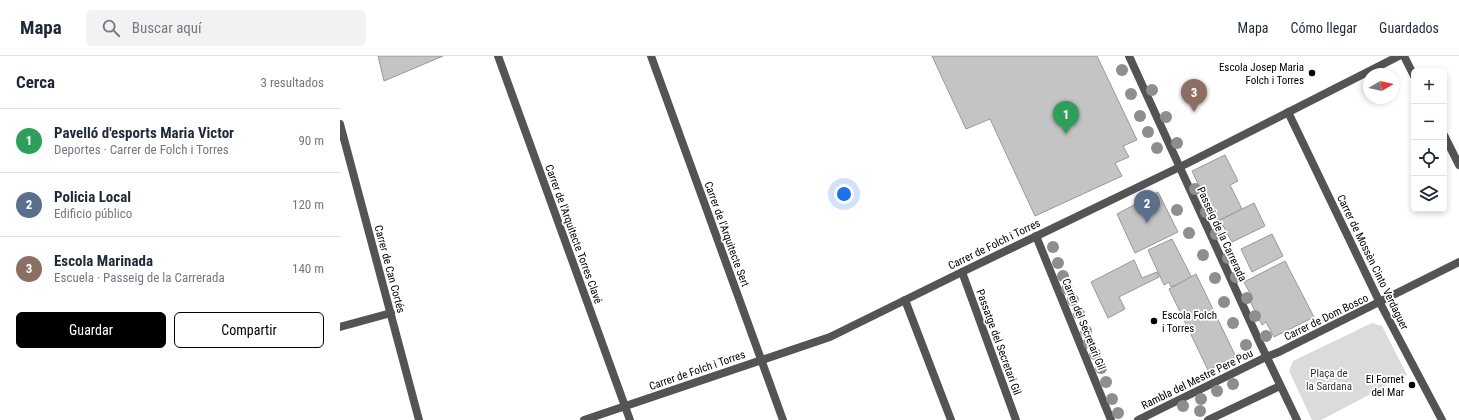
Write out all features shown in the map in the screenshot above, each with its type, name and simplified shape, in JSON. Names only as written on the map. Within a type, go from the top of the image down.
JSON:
[{"type":"street","name":"Carrer de l'Arquitecte Torres Clavé","points":[[498,56],[630,420]]},
{"type":"street","name":"Carrer de l'Arquitecte Sert","points":[[651,56],[783,420]]},
{"type":"street","name":"Passeig de la Carrerada","points":[[1129,56],[1266,357],[1297,420]]},
{"type":"street","name":"Carrer de Folch i Torres","points":[[584,420],[830,337],[1179,167],[1399,56]]},
{"type":"street","points":[[1404,56],[1411,70]]},
{"type":"street","name":"Carrer de Mossèn Cinto Verdaguer","points":[[1288,112],[1380,302],[1442,420]]},
{"type":"street","name":"Carrer de Can Cortés","points":[[340,124],[419,420]]},
{"type":"street","points":[[1446,140],[1459,165]]},
{"type":"street","name":"Carrer del Secretari Gil","points":[[1036,236],[1111,420]]},
{"type":"street","name":"Carrer de Dom Bosco","points":[[1266,357],[1279,352],[1459,262]]},
{"type":"street","name":"Passatge del Secretari Gil","points":[[962,272],[1016,420]]},
{"type":"street","points":[[905,300],[951,420]]},
{"type":"street","points":[[340,327],[391,313]]},
{"type":"street","name":"Rambla del Mestre Pere Pou","points":[[1138,420],[1266,357]]},
{"type":"street","points":[[1208,420],[1280,386]]},
{"type":"green space","name":"Plaça de la Sardana","points":[[1372,323],[1382,326],[1407,375],[1321,420],[1312,420],[1289,371],[1293,361]]},
{"type":"building","points":[[378,56],[443,56],[384,81]]},
{"type":"building","points":[[932,56],[1097,56],[1137,140],[1123,146],[1129,157],[1115,163],[1122,176],[1035,216],[990,119],[966,129]]},
{"type":"building","points":[[1225,155],[1238,181],[1230,185],[1242,209],[1216,222],[1192,171]]},
{"type":"building","points":[[1158,192],[1178,232],[1135,253],[1117,214]]},
{"type":"building","points":[[1254,203],[1265,226],[1232,242],[1220,220]]},
{"type":"building","points":[[1272,234],[1283,256],[1252,272],[1241,249]]},
{"type":"building","points":[[1172,239],[1192,278],[1171,287],[1169,282],[1164,285],[1148,250]]},
{"type":"building","points":[[1134,260],[1142,278],[1157,272],[1159,277],[1119,297],[1125,309],[1108,318],[1091,282]]},
{"type":"building","points":[[1285,261],[1314,317],[1274,337],[1266,322],[1262,325],[1249,299],[1252,297],[1244,282]]},
{"type":"building","points":[[1196,274],[1236,357],[1208,370],[1169,289]]},
{"type":"place","name":"Escola Josep Maria Folch i Torres","points":[[1312,73]]},
{"type":"place","name":"Escola Marinada","points":[[1194,112]]},
{"type":"place","name":"Pavelló d'esports Maria Victor","points":[[1066,134]]},
{"type":"place","name":"Policia Local","points":[[1147,223]]},
{"type":"place","name":"Escola Folch i Torres","points":[[1154,321]]},
{"type":"place","name":"El Fornet del Mar","points":[[1412,385]]}]
